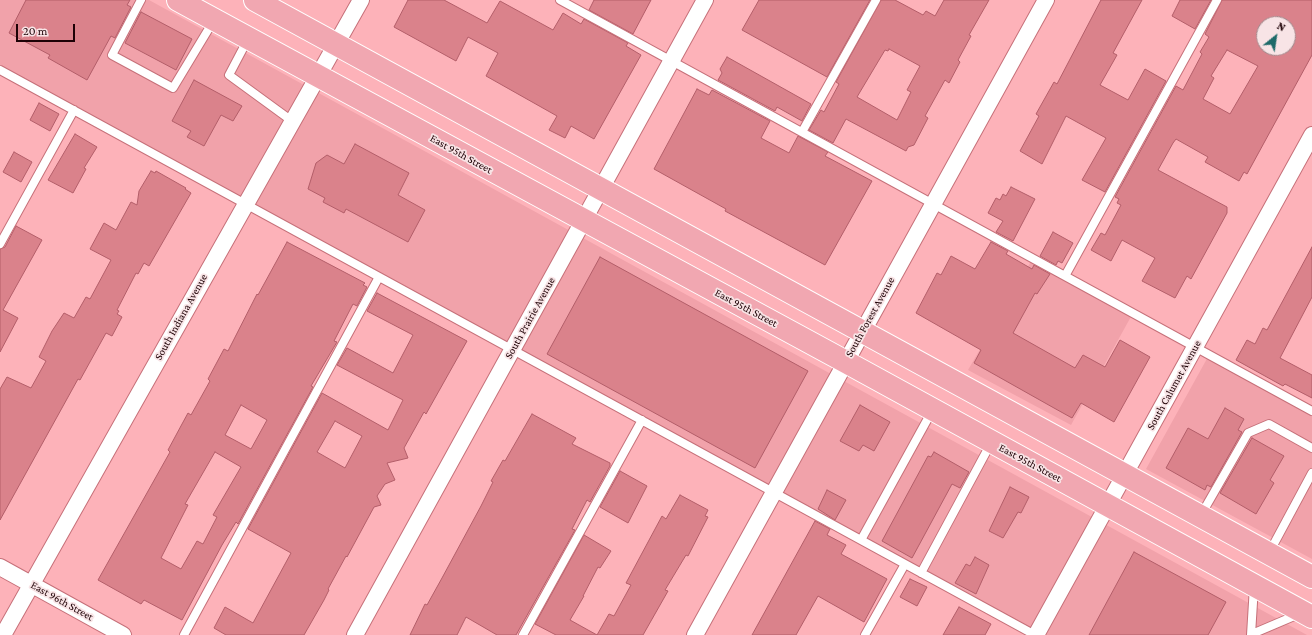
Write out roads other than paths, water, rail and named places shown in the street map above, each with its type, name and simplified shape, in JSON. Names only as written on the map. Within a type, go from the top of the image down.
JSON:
[{"type":"main road","name":"East 95th Street","points":[[178,0],[846,362],[1307,615]]},
{"type":"main road","points":[[255,0],[1312,577]]},
{"type":"street","name":"South Indiana Avenue","points":[[3,635],[360,0]]},
{"type":"street","name":"South Prairie Avenue","points":[[355,635],[705,0]]},
{"type":"street","name":"South Forest Avenue","points":[[695,635],[1046,0]]},
{"type":"street","name":"South Calumet Avenue","points":[[1036,635],[1312,135]]},
{"type":"street","name":"East 96th Street","points":[[0,567],[123,635]]},
{"type":"lane","points":[[141,0],[112,55],[173,88],[214,20]]},
{"type":"lane","points":[[560,0],[1312,411]]},
{"type":"lane","points":[[802,132],[876,0]]},
{"type":"lane","points":[[1065,276],[1217,0]]},
{"type":"lane","points":[[248,38],[229,75],[292,121]]},
{"type":"lane","points":[[0,70],[1036,635]]},
{"type":"lane","points":[[0,244],[74,110]]},
{"type":"lane","points":[[184,635],[379,277]]},
{"type":"lane","points":[[861,540],[932,410]]},
{"type":"lane","points":[[523,635],[642,420]]},
{"type":"lane","points":[[1200,516],[1248,433],[1269,424],[1312,448]]},
{"type":"lane","points":[[921,573],[991,442]]},
{"type":"lane","points":[[1269,553],[1312,473]]},
{"type":"lane","points":[[865,635],[905,564]]},
{"type":"lane","points":[[1254,585],[1252,592],[1252,635],[1307,615]]}]
